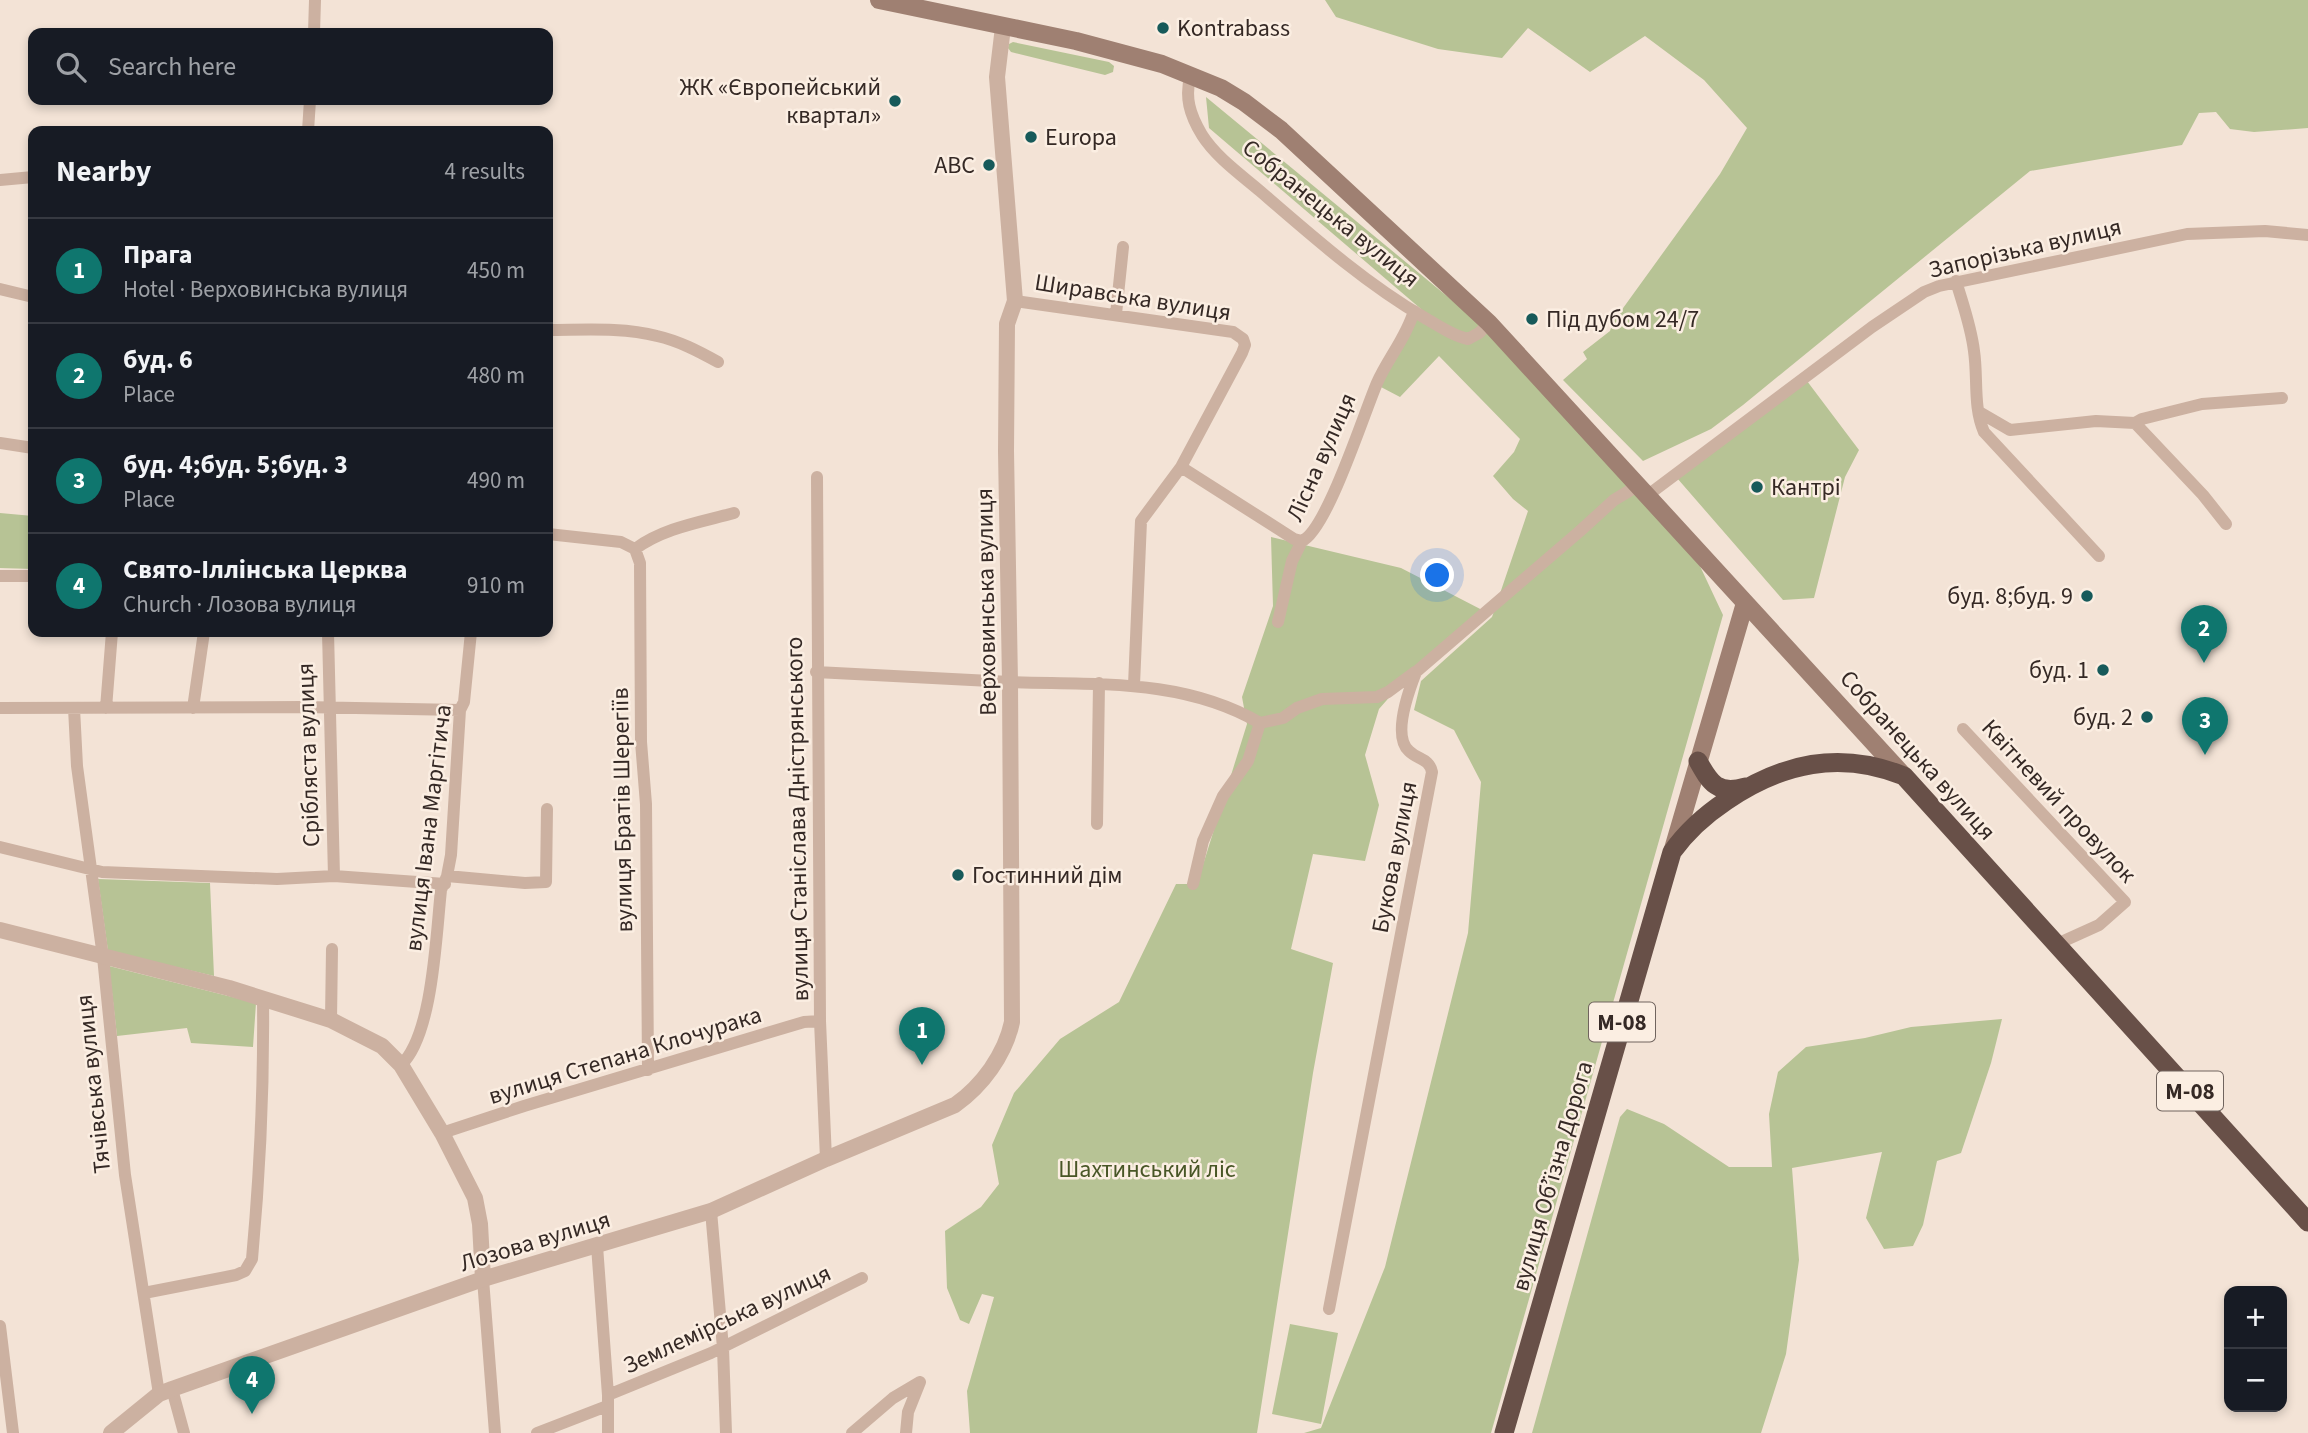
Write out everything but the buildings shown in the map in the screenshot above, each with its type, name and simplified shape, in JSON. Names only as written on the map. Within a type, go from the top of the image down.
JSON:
[{"type":"highway","points":[[1698,761],[1710,781],[1719,788],[1732,790],[1755,783]]},
{"type":"highway","name":"вулиця Обʼїзна Дорога","points":[[1504,1433],[1672,852],[1682,837],[1714,810],[1755,783],[1798,766],[1835,762],[1883,767],[1904,776]]},
{"type":"highway","name":"Собранецька вулиця","points":[[1904,776],[2308,1222]]},
{"type":"main road","name":"Собранецька вулиця","points":[[879,0],[1102,47],[1162,64],[1221,88],[1281,130],[1489,323],[1904,776]]},
{"type":"main road","name":"вулиця Обʼїзна Дорога","points":[[1672,852],[1745,603]]},
{"type":"street","points":[[314,28],[316,0]]},
{"type":"street","name":"Верховинська вулиця","points":[[906,1126],[955,1105],[969,1095],[995,1062],[1010,1029],[1010,682],[1006,451],[1007,324],[1014,301],[997,78],[1003,27]]},
{"type":"street","name":"Собранецька вулиця","points":[[1191,74],[1186,97],[1210,146],[1337,256],[1414,311],[1458,337],[1468,339],[1489,323]]},
{"type":"street","points":[[308,126],[310,105]]},
{"type":"street","points":[[0,180],[28,177]]},
{"type":"street","name":"Запорізька вулиця","points":[[1643,490],[1924,292],[1956,281],[2187,234],[2265,231],[2308,235]]},
{"type":"street","points":[[1116,314],[1123,247]]},
{"type":"street","points":[[1956,281],[1969,320],[1980,424],[1984,432],[2099,556]]},
{"type":"street","points":[[0,289],[28,296]]},
{"type":"street","name":"Ширавська вулиця","points":[[1014,301],[1233,332],[1244,339],[1242,353],[1181,467]]},
{"type":"street","name":"Лісна вулиця","points":[[1278,622],[1292,561],[1302,541],[1308,538],[1319,522],[1344,470],[1377,382],[1409,328],[1414,311]]},
{"type":"street","points":[[553,330],[632,332],[658,336],[718,362]]},
{"type":"street","points":[[1979,412],[2010,430],[2096,421],[2135,423],[2202,404],[2282,398]]},
{"type":"street","points":[[2135,423],[2203,495],[2226,524]]},
{"type":"street","points":[[0,443],[28,447]]},
{"type":"street","points":[[1134,685],[1141,521],[1181,467],[1294,539],[1302,541]]},
{"type":"street","name":"вулиця Станіслава Дністрянського","points":[[817,477],[820,1021],[826,1159]]},
{"type":"street","name":"Букова вулиця","points":[[1329,1309],[1432,772],[1426,761],[1406,750],[1403,741],[1405,702],[1416,672],[1614,499],[1643,490]]},
{"type":"street","points":[[553,535],[621,542],[635,550],[644,542],[665,533],[734,513]]},
{"type":"street","name":"вулиця Братів Шерегіїв","points":[[635,550],[640,563],[641,742],[646,804],[648,1070]]},
{"type":"street","points":[[0,576],[28,576]]},
{"type":"street","points":[[106,708],[112,637]]},
{"type":"street","points":[[193,708],[203,637]]},
{"type":"street","name":"Срібляста вулиця","points":[[328,637],[334,876]]},
{"type":"street","name":"вулиця Івана Маргітича","points":[[401,1065],[412,1052],[419,1037],[430,990],[441,890],[451,855],[460,710],[464,702],[470,637]]},
{"type":"street","points":[[817,672],[1134,685],[1166,690],[1232,707],[1260,723],[1283,718],[1297,708],[1322,699],[1377,697],[1416,672]]},
{"type":"street","points":[[1097,824],[1099,683]]},
{"type":"street","points":[[1388,692],[1405,702]]},
{"type":"street","points":[[0,708],[303,707],[460,710]]},
{"type":"street","name":"Тячівська вулиця","points":[[74,708],[77,766],[103,957],[125,1175],[144,1293],[165,1392],[184,1433]]},
{"type":"street","points":[[1192,884],[1203,841],[1223,796],[1248,761],[1260,723]]},
{"type":"street","name":"Квітневий провулок","points":[[1963,729],[2125,902],[2099,925],[2057,944]]},
{"type":"street","points":[[0,847],[102,872],[546,882],[547,809]]},
{"type":"street","points":[[0,930],[263,998],[331,1020],[382,1046],[401,1065],[442,1133],[475,1198],[481,1224],[495,1433]]},
{"type":"street","points":[[331,1020],[332,948]]},
{"type":"street","points":[[144,1293],[236,1275],[250,1266],[257,1207],[263,1097],[263,998]]},
{"type":"street","name":"вулиця Степана Клочурака","points":[[442,1133],[804,1022],[820,1021]]},
{"type":"street","name":"Лозова вулиця","points":[[111,1433],[165,1392],[484,1279],[711,1211],[906,1126]]},
{"type":"street","points":[[711,1211],[723,1348],[726,1433]]},
{"type":"street","points":[[597,1246],[608,1433]]},
{"type":"street","name":"Землемірська вулиця","points":[[537,1433],[723,1348],[862,1278]]},
{"type":"street","points":[[0,1326],[13,1433]]},
{"type":"street","points":[[852,1433],[893,1398],[920,1382],[908,1412],[906,1433]]},
{"type":"green space","points":[[1325,0],[2308,0],[2308,128],[2254,132],[2230,129],[2216,112],[2199,113],[2182,145],[2030,171],[1711,429],[1643,461],[1563,380],[1587,359],[1583,352],[1610,331],[1613,322],[1720,174],[1747,128],[1704,80],[1645,36],[1590,72],[1528,28],[1502,58],[1438,49],[1336,17]]},
{"type":"green space","points":[[1013,42],[1109,62],[1114,66],[1113,72],[1105,75],[1011,52],[1008,48]]},
{"type":"green space","points":[[1206,97],[1471,316],[1562,410],[1699,564],[1723,615],[1491,1433],[1304,1433],[1321,1428],[1385,1267],[1468,933],[1481,782],[1454,730],[1414,710],[1421,681],[1492,617],[1528,511],[1513,499],[1493,476],[1514,452],[1520,439],[1439,356],[1400,397],[1379,386],[1421,309],[1209,128]]},
{"type":"green space","points":[[1807,381],[1859,450],[1845,477],[1814,598],[1783,600],[1677,478]]},
{"type":"green space","points":[[0,513],[28,516],[28,569],[0,568]]},
{"type":"green space","name":"Шахтинський ліс","points":[[1271,537],[1401,568],[1486,612],[1415,668],[1379,709],[1365,755],[1379,805],[1365,861],[1313,854],[1291,949],[1333,963],[1313,1073],[1257,1433],[970,1433],[967,1391],[994,1297],[982,1294],[969,1324],[960,1320],[947,1288],[945,1231],[981,1207],[999,1184],[992,1145],[1014,1093],[1060,1039],[1119,1002],[1176,884],[1197,884],[1247,724],[1242,697],[1273,606]]},
{"type":"green space","points":[[98,879],[210,883],[214,976],[108,951]]},
{"type":"green space","points":[[109,966],[256,1003],[253,1047],[191,1043],[187,1028],[117,1036]]},
{"type":"green space","points":[[2002,1019],[1991,1063],[1961,1153],[1937,1161],[1923,1225],[1913,1246],[1884,1249],[1866,1218],[1882,1152],[1792,1168],[1799,1260],[1786,1354],[1761,1433],[1532,1433],[1620,1117],[1627,1109],[1664,1124],[1729,1167],[1772,1167],[1769,1114],[1778,1072],[1806,1047],[1865,1038],[1911,1027]]},
{"type":"green space","points":[[1290,1324],[1338,1333],[1321,1424],[1272,1414]]},
{"type":"place","name":"Kontrabass","points":[[1163,28]]},
{"type":"place","name":"ЖК «Європейський квартал»","points":[[895,101]]},
{"type":"place","name":"Europa","points":[[1031,137]]},
{"type":"place","name":"ABC","points":[[989,165]]},
{"type":"place","name":"Під дубом 24/7","points":[[1532,319]]},
{"type":"place","name":"Кантрі","points":[[1757,487]]},
{"type":"place","name":"буд. 8;буд. 9","points":[[2087,596]]},
{"type":"place","name":"буд. 6","points":[[2204,663]]},
{"type":"place","name":"буд. 1","points":[[2103,670]]},
{"type":"place","name":"буд. 2","points":[[2147,717]]},
{"type":"place","name":"буд. 4;буд. 5;буд. 3","points":[[2205,755]]},
{"type":"place","name":"Гостинний дім","points":[[958,875]]},
{"type":"place","name":"Прага","points":[[922,1065]]},
{"type":"place","name":"Свято-Іллінська Церква","points":[[252,1414]]}]
